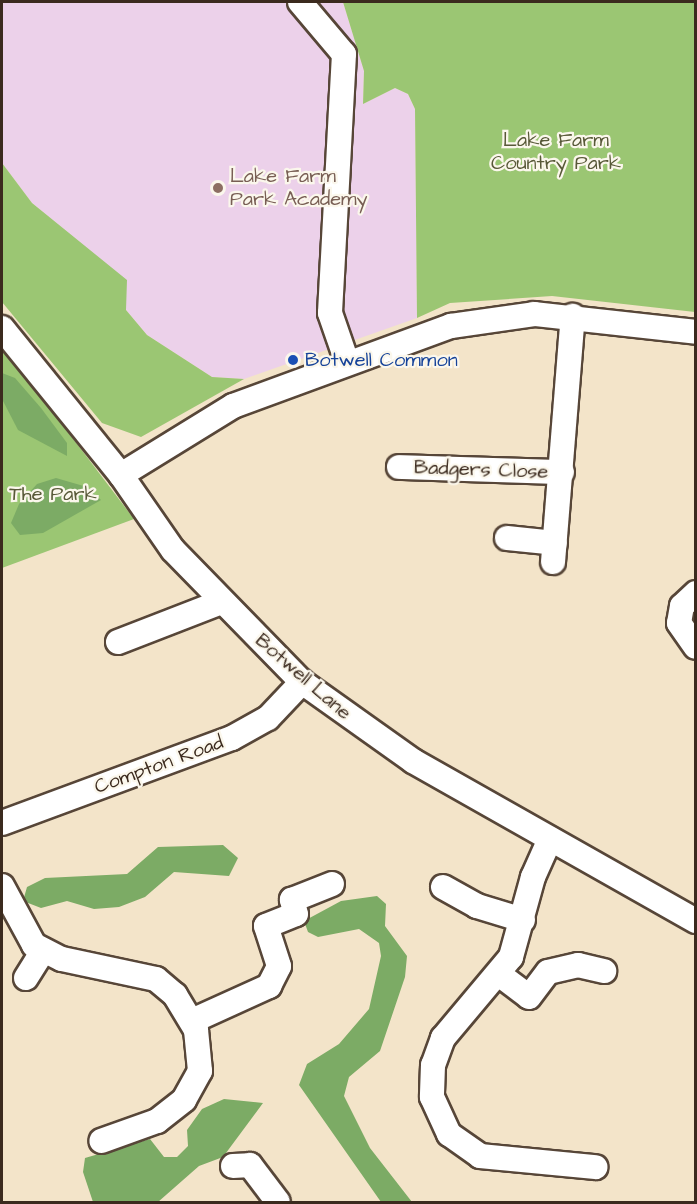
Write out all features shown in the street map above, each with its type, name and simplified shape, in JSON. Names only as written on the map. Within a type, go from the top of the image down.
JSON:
[{"type":"street","points":[[300,2],[344,54],[330,313],[347,362]]},
{"type":"street","points":[[122,475],[213,415],[347,362],[451,326],[534,314],[573,316],[696,332]]},
{"type":"street","name":"Badgers Close","points":[[507,538],[554,552],[573,316]]},
{"type":"street","name":"Botwell Lane","points":[[2,328],[122,475],[156,529],[221,603],[302,682],[380,740],[696,921]]},
{"type":"street","name":"Badgers Close","points":[[399,467],[562,472]]},
{"type":"street","points":[[696,593],[682,606],[679,623],[696,647]]},
{"type":"street","points":[[118,642],[221,603]]},
{"type":"street","name":"Compton Road","points":[[2,823],[232,738],[268,718],[302,682]]},
{"type":"street","points":[[550,839],[532,877],[523,920],[500,975],[441,1044],[431,1077],[438,1118],[456,1141],[489,1159],[595,1167]]},
{"type":"street","points":[[192,1021],[270,986],[279,966],[267,926],[296,914],[292,900],[332,884]]},
{"type":"street","points":[[2,886],[23,933],[43,951],[156,979],[175,995],[192,1021],[201,1062],[184,1101],[157,1121],[101,1141]]},
{"type":"street","points":[[443,886],[477,906],[523,920]]},
{"type":"street","points":[[26,978],[43,951]]},
{"type":"street","points":[[500,975],[529,997],[548,972],[578,965],[604,971]]},
{"type":"street","points":[[233,1166],[250,1165],[278,1203]]},
{"type":"shaded area","name":"Lake Farm Park Academy","points":[[2,2],[343,2],[364,71],[363,104],[395,88],[408,94],[415,109],[417,318],[244,379],[212,377],[147,335],[126,310],[126,280],[32,203],[2,163]]},
{"type":"green space","name":"Lake Farm Country Park","points":[[343,2],[695,2],[695,312],[552,296],[450,303],[417,318],[415,109],[408,94],[395,88],[363,104],[364,71]]},
{"type":"green space","points":[[2,163],[32,203],[127,280],[126,310],[147,335],[212,377],[244,379],[141,437],[102,423],[2,302]]},
{"type":"green space","name":"The Park","points":[[2,345],[134,519],[2,568]]},
{"type":"green space","points":[[2,373],[15,378],[41,408],[67,443],[67,456],[18,430],[2,399]]},
{"type":"green space","points":[[56,478],[87,487],[101,500],[43,533],[20,535],[11,523],[19,504],[37,484]]},
{"type":"green space","points":[[223,845],[238,858],[229,876],[174,872],[145,897],[119,907],[94,909],[67,901],[41,908],[23,901],[27,887],[45,878],[127,874],[158,847]]},
{"type":"green space","points":[[377,896],[386,904],[385,926],[407,956],[405,977],[380,1051],[349,1077],[344,1096],[370,1148],[412,1202],[381,1202],[299,1085],[307,1064],[339,1044],[369,1009],[381,956],[379,943],[359,929],[318,937],[308,932],[304,921],[341,901]]},
{"type":"green space","points":[[224,1099],[263,1103],[223,1157],[199,1166],[158,1202],[93,1202],[83,1172],[85,1158],[150,1139],[164,1157],[177,1157],[188,1146],[187,1130],[202,1109]]},
{"type":"place","name":"Lake Farm Park Academy","points":[[218,188]]},
{"type":"place","name":"Botwell Common","points":[[293,360]]}]
